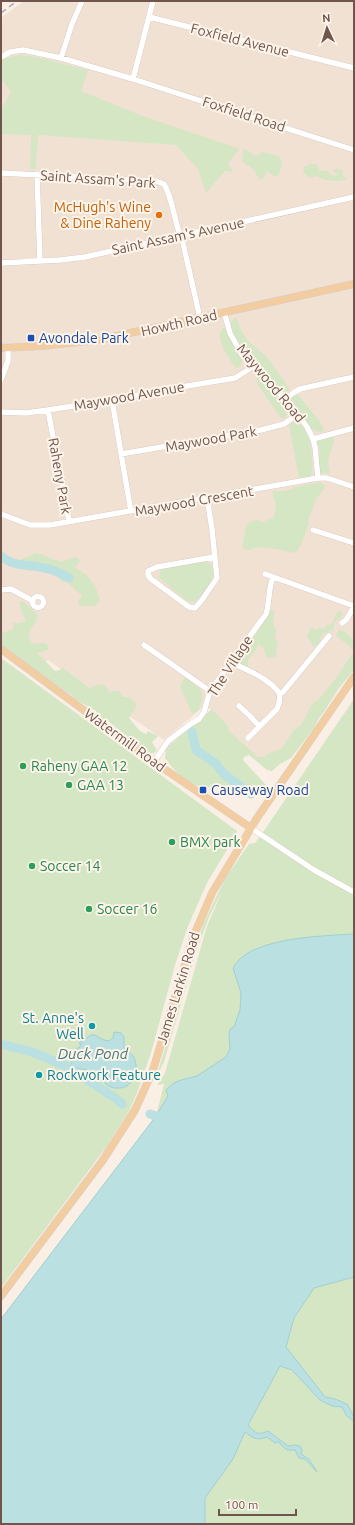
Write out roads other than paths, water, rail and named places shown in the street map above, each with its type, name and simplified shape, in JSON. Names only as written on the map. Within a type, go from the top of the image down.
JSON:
[{"type":"main road","name":"Howth Road","points":[[5,348],[98,340],[354,284]]},
{"type":"main road","name":"Watermill Road","points":[[1,649],[154,762],[250,828]]},
{"type":"main road","name":"James Larkin Road","points":[[1,1296],[103,1160],[135,1110],[153,1070],[199,920],[217,882],[250,828],[354,677]]},
{"type":"street","points":[[61,58],[72,24],[82,1]]},
{"type":"street","points":[[133,79],[153,1]]},
{"type":"street","name":"Foxfield Avenue","points":[[149,18],[354,68]]},
{"type":"street","name":"Foxfield Road","points":[[1,57],[10,52],[23,50],[61,58],[133,79],[354,150]]},
{"type":"street","name":"Saint Assam's Park","points":[[1,173],[160,182],[164,184],[167,188],[180,237],[183,243],[200,318]]},
{"type":"street","points":[[37,174],[40,261]]},
{"type":"street","name":"Saint Assam's Avenue","points":[[1,263],[60,260],[85,256],[180,237],[354,197]]},
{"type":"street","name":"Maywood Road","points":[[224,312],[230,333],[242,355],[298,414],[307,426],[314,439],[318,478]]},
{"type":"street","points":[[1,380],[8,361],[5,348]]},
{"type":"street","name":"Maywood Avenue","points":[[1,412],[26,413],[48,410],[235,378],[254,366]]},
{"type":"street","points":[[285,400],[300,388],[354,377]]},
{"type":"street","points":[[112,400],[131,512]]},
{"type":"street","name":"Raheny Park","points":[[1,514],[30,525],[50,525],[69,521],[48,410]]},
{"type":"street","name":"Maywood Park","points":[[121,454],[260,430],[284,424],[298,414]]},
{"type":"street","points":[[314,439],[354,428]]},
{"type":"street","points":[[318,478],[327,478],[354,487]]},
{"type":"street","name":"Maywood Crescent","points":[[69,521],[131,512],[318,478]]},
{"type":"street","points":[[206,498],[217,578],[206,594],[195,608],[189,607],[151,579],[148,574],[151,569],[157,567],[214,558]]},
{"type":"street","points":[[313,530],[354,543]]},
{"type":"street","points":[[265,574],[354,607],[346,620],[342,623]]},
{"type":"street","name":"The Village","points":[[154,762],[168,741],[199,719],[204,712],[210,691],[266,614],[273,577]]},
{"type":"street","points":[[1,590],[12,589],[33,601]]},
{"type":"street","points":[[280,694],[329,636]]},
{"type":"street","points":[[144,645],[210,691]]},
{"type":"street","points":[[230,662],[254,673],[277,689],[280,694],[277,709],[248,738]]},
{"type":"street","points":[[239,706],[259,726]]},
{"type":"street","points":[[250,828],[314,870],[354,892]]},
{"type":"water","points":[[354,934],[354,1277],[314,1288],[294,1318],[286,1347],[325,1397],[347,1404],[354,1417],[354,1422],[346,1415],[342,1407],[332,1406],[320,1400],[292,1370],[280,1366],[248,1425],[257,1433],[268,1431],[288,1446],[300,1446],[302,1450],[301,1454],[309,1459],[317,1472],[305,1459],[299,1458],[295,1450],[286,1449],[279,1442],[275,1443],[267,1437],[260,1439],[255,1438],[245,1432],[233,1459],[205,1498],[205,1524],[1,1524],[1,1319],[156,1116],[168,1096],[166,1090],[174,1083],[197,1076],[226,1057],[230,1049],[229,1033],[231,1028],[234,1027],[240,1010],[241,993],[233,968],[241,958],[254,950],[270,944],[288,940],[306,937]]},
{"type":"water","name":"Duck Pond","points":[[114,1032],[121,1033],[124,1037],[124,1048],[133,1056],[136,1066],[133,1080],[125,1087],[120,1088],[111,1087],[96,1074],[71,1065],[77,1054],[77,1048],[79,1048],[81,1044],[79,1043],[91,1035],[95,1035],[109,1041],[113,1038]]},
{"type":"waterway","points":[[1,556],[6,560],[19,564],[46,568],[69,578]]},
{"type":"waterway","points":[[192,732],[196,750],[215,763],[225,775],[251,794]]},
{"type":"waterway","points":[[1,1044],[32,1052],[66,1066],[122,1104]]},
{"type":"waterway","points":[[150,1114],[156,1116]]},
{"type":"railway","points":[[1,13],[17,1]]},
{"type":"place","name":"McHugh's Wine & Dine Raheny","points":[[159,215]]},
{"type":"place","name":"Avondale Park","points":[[31,338]]},
{"type":"place","name":"Raheny GAA 12","points":[[23,766]]},
{"type":"place","name":"GAA 13","points":[[69,785]]},
{"type":"place","name":"Causeway Road","points":[[203,790]]},
{"type":"place","name":"BMX park","points":[[172,842]]},
{"type":"place","name":"Soccer 14","points":[[32,866]]},
{"type":"place","name":"Soccer 16","points":[[89,909]]},
{"type":"place","name":"St. Anne's Well","points":[[92,1026]]},
{"type":"place","name":"Rockwork Feature","points":[[39,1075]]}]
